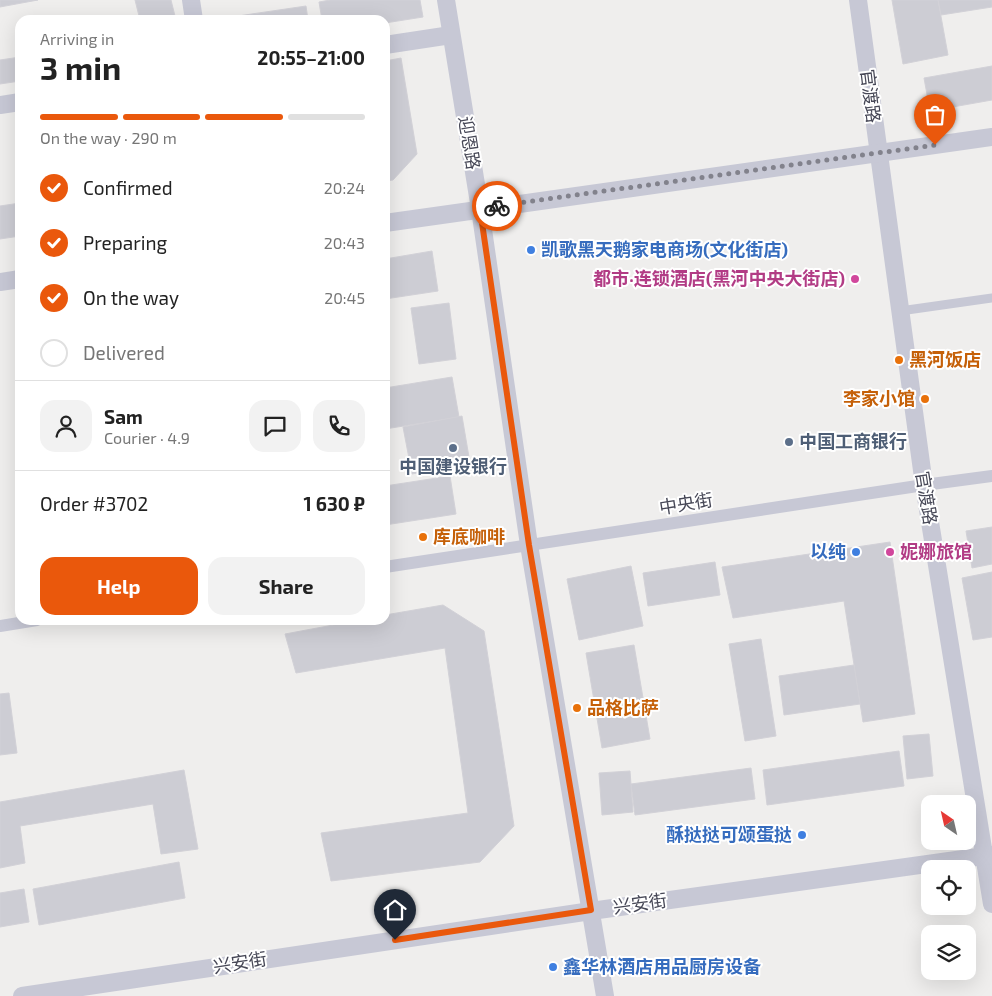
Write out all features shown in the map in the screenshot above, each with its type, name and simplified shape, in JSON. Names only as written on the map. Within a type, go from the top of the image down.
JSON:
[{"type":"street","points":[[191,0],[193,15]]},
{"type":"street","name":"迎恩路","points":[[446,0],[480,209],[529,545],[605,996]]},
{"type":"street","name":"官渡路","points":[[858,0],[924,485],[988,856],[992,904]]},
{"type":"street","points":[[390,44],[451,35]]},
{"type":"street","points":[[0,105],[15,103]]},
{"type":"street","points":[[390,222],[992,137]]},
{"type":"street","points":[[0,282],[15,280]]},
{"type":"street","name":"中央街","points":[[390,566],[992,476]]},
{"type":"street","points":[[0,626],[15,624]]},
{"type":"street","name":"兴安街","points":[[22,996],[591,910],[988,856]]},
{"type":"lane","points":[[900,311],[992,298]]},
{"type":"building","points":[[0,0],[38,0],[0,7]]},
{"type":"building","points":[[135,0],[171,0],[175,15],[139,15]]},
{"type":"building","points":[[330,0],[420,0],[423,17],[390,22],[390,15],[321,15],[319,2]]},
{"type":"building","points":[[892,0],[938,0],[948,55],[903,64]]},
{"type":"building","points":[[938,0],[992,0],[992,7],[941,15]]},
{"type":"building","points":[[306,6],[307,15],[245,15]]},
{"type":"building","points":[[15,58],[15,82],[0,84],[0,60]]},
{"type":"building","points":[[401,58],[417,154],[393,180],[390,180],[390,60]]},
{"type":"building","points":[[992,66],[992,100],[930,111],[924,78]]},
{"type":"building","points":[[15,204],[15,237],[0,239],[0,206]]},
{"type":"building","points":[[432,251],[438,291],[390,298],[390,258]]},
{"type":"building","points":[[449,303],[456,359],[419,364],[411,308]]},
{"type":"building","points":[[452,377],[459,417],[390,428],[390,387]]},
{"type":"building","points":[[462,416],[470,463],[412,474],[403,427]]},
{"type":"building","points":[[450,476],[456,514],[390,524],[390,485]]},
{"type":"building","points":[[992,527],[992,564],[972,568],[966,531]]},
{"type":"building","points":[[890,542],[915,714],[863,722],[844,601],[733,618],[722,567]]},
{"type":"building","points":[[715,562],[720,595],[648,606],[643,573]]},
{"type":"building","points":[[631,566],[643,626],[579,640],[567,579]]},
{"type":"building","points":[[992,572],[992,637],[973,640],[962,578]]},
{"type":"building","points":[[443,605],[484,631],[514,826],[480,862],[331,881],[321,833],[468,813],[445,648],[296,673],[285,634],[333,625],[390,625],[390,614]]},
{"type":"building","points":[[761,639],[776,736],[745,741],[729,644]]},
{"type":"building","points":[[634,645],[650,739],[602,748],[586,653]]},
{"type":"building","points":[[854,665],[860,704],[784,715],[779,676]]},
{"type":"building","points":[[9,693],[17,753],[0,755],[0,694]]},
{"type":"building","points":[[929,734],[933,776],[907,779],[903,736]]},
{"type":"building","points":[[899,751],[904,786],[767,805],[763,770]]},
{"type":"building","points":[[751,768],[755,799],[635,815],[631,784]]},
{"type":"building","points":[[184,770],[198,849],[161,854],[153,804],[20,826],[25,863],[0,868],[0,802]]},
{"type":"building","points":[[630,771],[633,812],[602,815],[599,773]]},
{"type":"building","points":[[179,862],[185,898],[39,925],[33,889]]},
{"type":"building","points":[[24,889],[29,922],[0,927],[0,893]]},
{"type":"way so far","points":[[497,206],[935,145]]},
{"type":"place","name":"凯歌黑天鹅家电商场(文化街店)","points":[[531,250]]},
{"type":"place","name":"都市·连锁酒店(黑河中央大街店)","points":[[855,279]]},
{"type":"place","name":"黑河饭店","points":[[899,360]]},
{"type":"place","name":"李家小馆","points":[[925,399]]},
{"type":"place","name":"中国工商银行","points":[[789,442]]},
{"type":"place","name":"中国建设银行","points":[[453,448]]},
{"type":"place","name":"库底咖啡","points":[[423,537]]},
{"type":"place","name":"以纯","points":[[856,552]]},
{"type":"place","name":"妮娜旅馆","points":[[890,552]]},
{"type":"place","name":"品格比萨","points":[[577,708]]},
{"type":"place","name":"酥挞挞可颂蛋挞","points":[[802,835]]},
{"type":"place","name":"鑫华林酒店用品厨房设备","points":[[553,967]]},
{"type":"route","points":[[395,940],[591,910],[529,545],[480,209],[497,206]]}]
